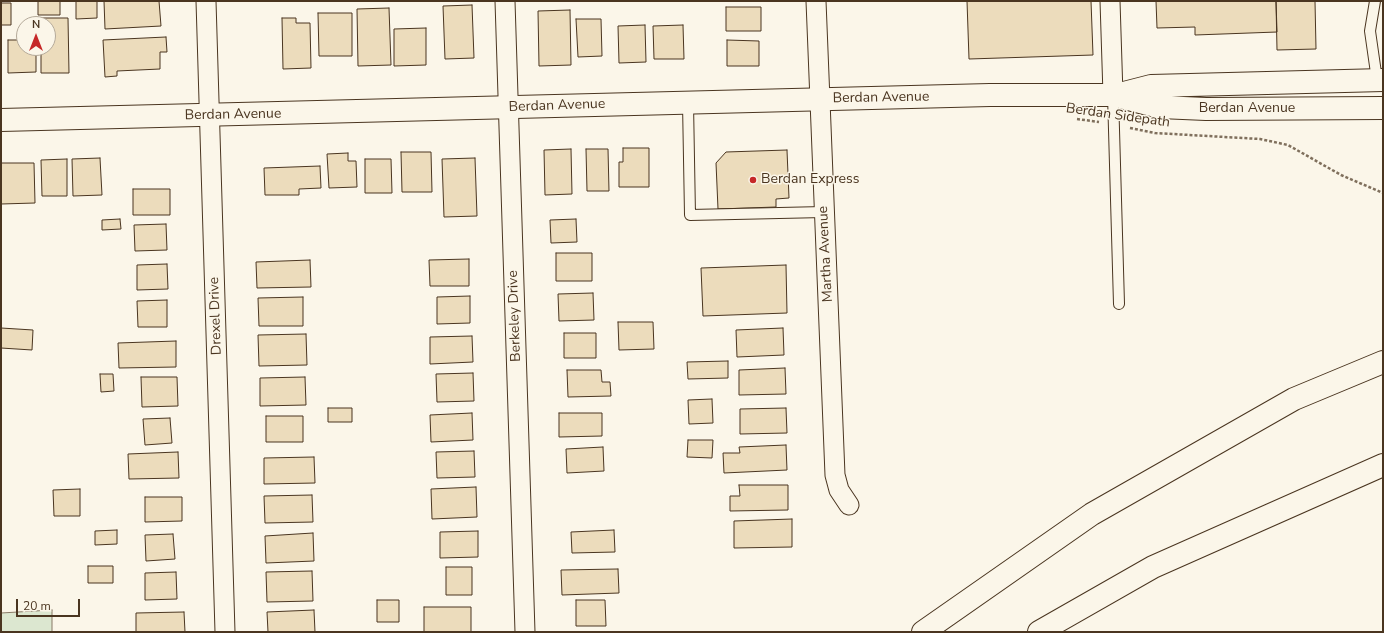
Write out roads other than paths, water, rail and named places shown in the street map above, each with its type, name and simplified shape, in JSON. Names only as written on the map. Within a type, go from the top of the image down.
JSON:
[{"type":"main road","name":"Berdan Avenue","points":[[1,120],[210,116],[990,95],[1113,95],[1151,86],[1380,80]]},
{"type":"main road","name":"Berdan Avenue","points":[[1113,95],[1160,107],[1206,109],[1383,108]]},
{"type":"main road","points":[[923,632],[1092,514],[1294,399],[1383,362]]},
{"type":"main road","points":[[1039,632],[1153,567],[1383,464]]},
{"type":"street","name":"Drexel Drive","points":[[206,1],[225,632]]},
{"type":"street","name":"Berkeley Drive","points":[[505,1],[525,632]]},
{"type":"street","name":"Martha Avenue","points":[[816,1],[836,475],[840,490],[849,505]]},
{"type":"street","points":[[1110,1],[1113,95]]},
{"type":"lane","points":[[1375,1],[1370,31],[1380,80]]},
{"type":"lane","points":[[1113,95],[1119,304]]},
{"type":"lane","points":[[688,103],[690,215],[824,212]]},
{"type":"place","name":"Berdan Express","points":[[753,180]]}]
